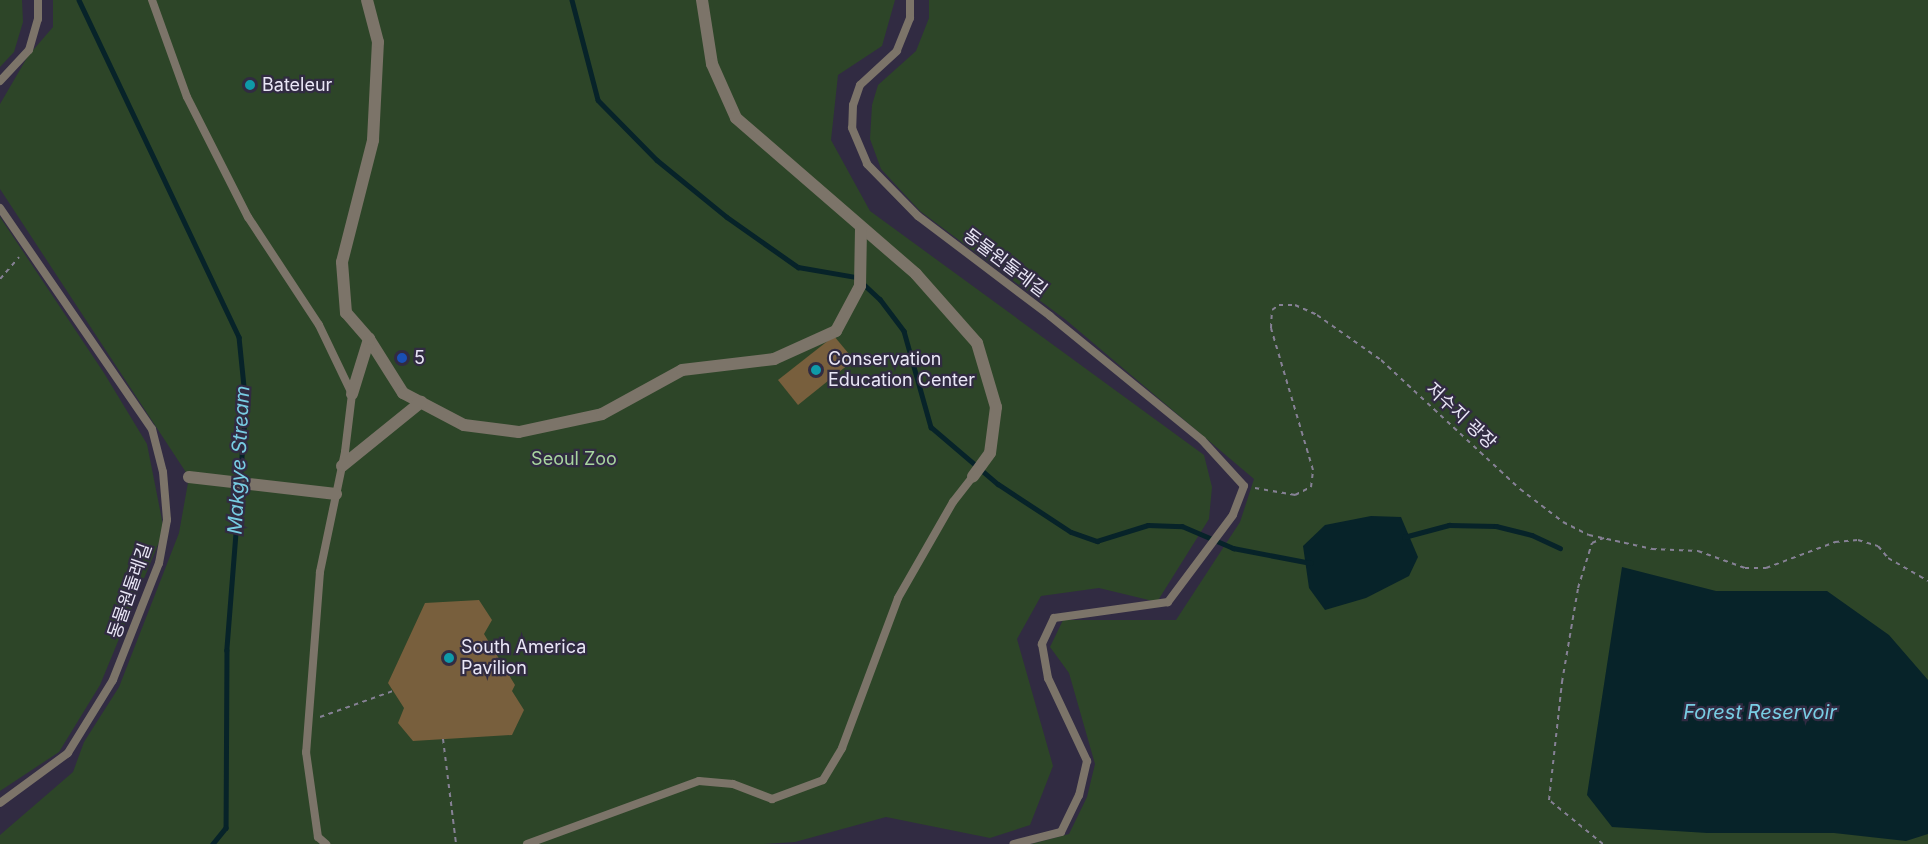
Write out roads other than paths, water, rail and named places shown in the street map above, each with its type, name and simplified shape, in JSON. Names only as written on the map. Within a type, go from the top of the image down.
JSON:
[{"type":"street","points":[[367,0],[378,42],[373,140],[342,262],[346,313],[369,339],[403,393],[464,425],[519,432],[602,414],[682,370],[774,359],[836,331],[860,286],[861,228]]},
{"type":"street","points":[[702,0],[712,63],[736,118],[916,274],[977,343],[996,407],[990,453],[973,476]]},
{"type":"street","points":[[352,394],[369,339]]},
{"type":"street","points":[[342,466],[421,402]]},
{"type":"street","points":[[189,477],[336,494]]},
{"type":"lane","points":[[0,81],[29,50],[38,19],[38,0]]},
{"type":"lane","points":[[152,0],[187,97],[248,217],[319,326],[352,394],[342,466],[320,572],[308,722],[307,763],[318,837],[326,844]]},
{"type":"lane","name":"동물원둘레길","points":[[910,0],[910,18],[897,51],[860,85],[853,105],[852,128],[867,164],[918,216],[1050,316],[1202,440],[1244,486],[1233,515],[1168,602],[1054,618],[1042,644],[1048,678],[1087,761],[1079,795],[1061,832],[1014,844]]},
{"type":"lane","name":"동물원둘레길","points":[[0,208],[152,429],[164,472],[167,520],[159,563],[113,680],[68,753],[0,803]]},
{"type":"lane","points":[[527,844],[699,781],[733,784],[772,799],[823,780],[842,748],[898,598],[953,502],[973,476]]},
{"type":"water","points":[[1371,516],[1401,517],[1418,557],[1409,576],[1366,598],[1325,610],[1309,588],[1303,546],[1325,525]]},
{"type":"water","name":"Forest Reservoir","points":[[1622,567],[1716,591],[1827,591],[1889,635],[1928,680],[1928,834],[1906,841],[1834,833],[1707,833],[1612,827],[1587,795]]},
{"type":"waterway","name":"Makgye Stream","points":[[79,0],[239,337],[246,406],[227,650],[226,828],[213,844]]},
{"type":"waterway","points":[[572,0],[598,100],[657,160],[727,217],[798,267],[856,277],[880,299],[904,331],[931,427],[998,484],[1071,532],[1097,541],[1148,525],[1182,526],[1233,548],[1311,563]]},
{"type":"waterway","points":[[1404,537],[1449,525],[1496,526],[1532,535],[1560,548]]},
{"type":"place","name":"Bateleur","points":[[250,85]]},
{"type":"place","name":"5","points":[[402,358]]},
{"type":"place","name":"Conservation Education Center","points":[[816,370]]},
{"type":"place","name":"South America Pavilion","points":[[449,658]]},
{"type":"park label","name":"Seoul Zoo","points":[[574,459]]}]
